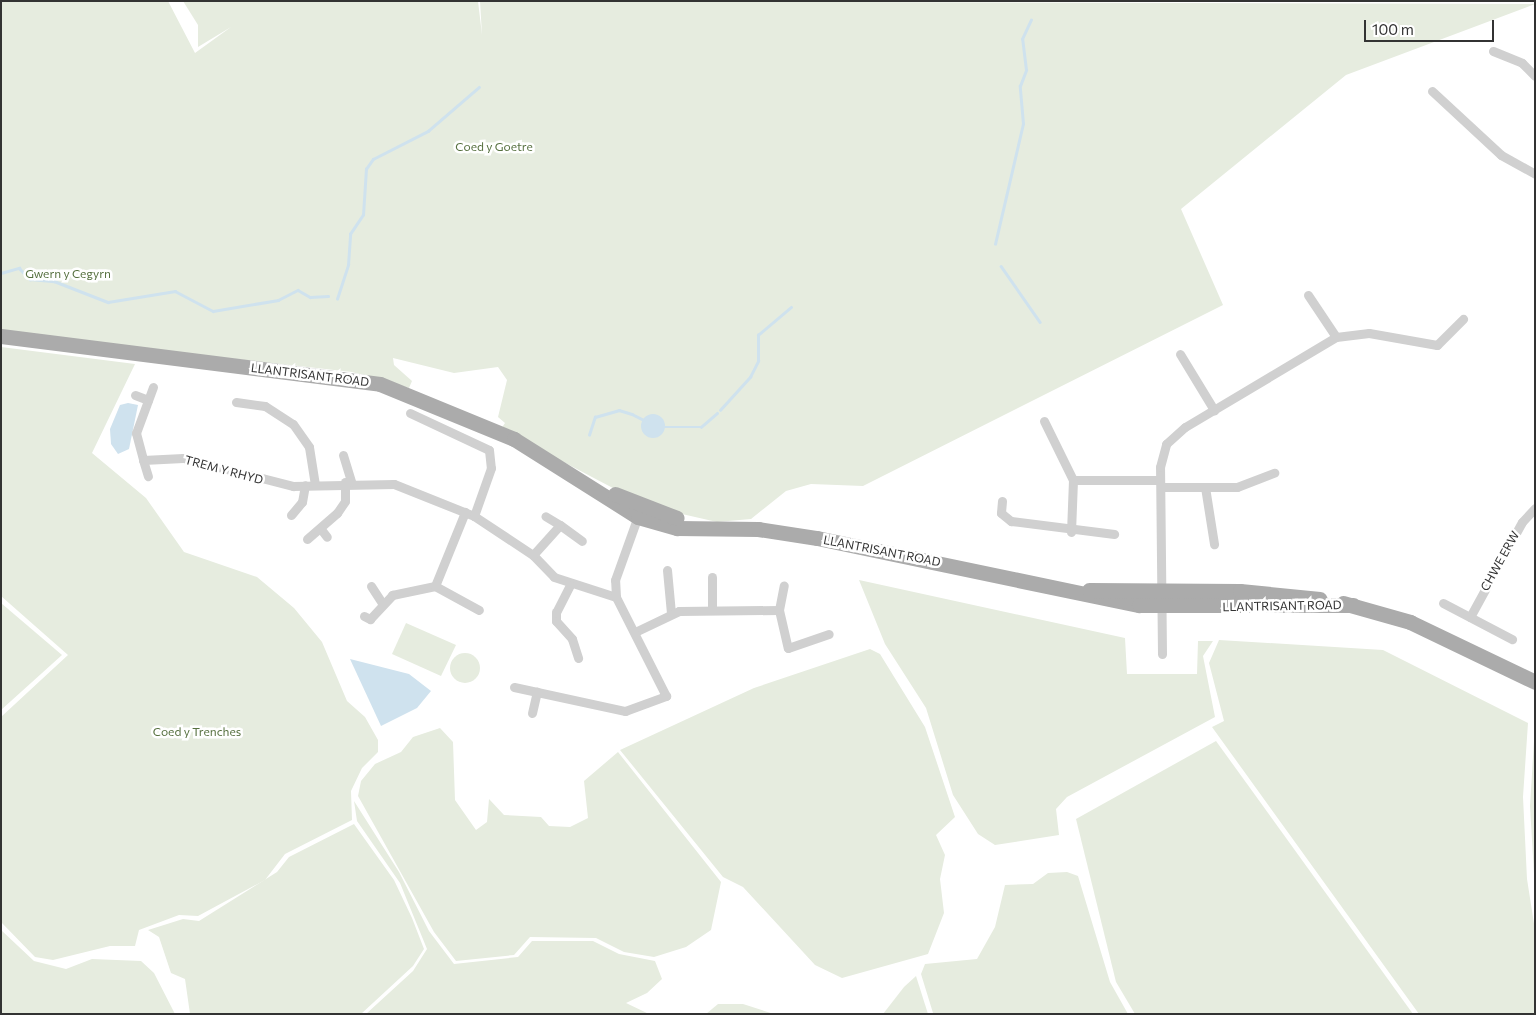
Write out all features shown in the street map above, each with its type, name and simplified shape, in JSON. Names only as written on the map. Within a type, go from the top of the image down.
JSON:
[{"type":"main road","name":"LLANTRISANT ROAD","points":[[1,336],[380,384],[502,434],[640,512],[677,528],[700,527],[817,538],[1062,590],[1162,606],[1353,605]]},
{"type":"main road","name":"LLANTRISANT ROAD","points":[[1062,590],[1162,590],[1278,594],[1353,605],[1410,622],[1535,682]]},
{"type":"street","points":[[1493,51],[1522,63],[1535,76]]},
{"type":"street","points":[[1432,91],[1501,155],[1535,174]]},
{"type":"street","points":[[1308,295],[1336,337]]},
{"type":"street","points":[[1162,654],[1161,483],[1166,444],[1214,410],[1336,337],[1369,333],[1437,345],[1463,319]]},
{"type":"street","points":[[1180,354],[1214,410]]},
{"type":"street","points":[[148,476],[136,433],[153,387]]},
{"type":"street","points":[[135,395],[148,400]]},
{"type":"street","points":[[236,402],[252,404],[277,412],[302,435],[309,447],[315,484]]},
{"type":"street","points":[[250,414],[252,404]]},
{"type":"street","points":[[410,413],[489,450],[491,468],[474,516]]},
{"type":"street","points":[[1044,421],[1073,480],[1071,532]]},
{"type":"street","points":[[307,538],[320,528],[345,501],[348,482],[343,455]]},
{"type":"street","name":"TREM Y RHYD","points":[[143,460],[183,458],[278,485],[348,482],[394,484],[474,516],[533,555],[544,569],[570,585],[616,597]]},
{"type":"street","points":[[1073,480],[1237,487],[1274,473]]},
{"type":"street","points":[[291,515],[302,502],[304,485]]},
{"type":"street","points":[[1205,487],[1214,544]]},
{"type":"street","points":[[1002,501],[1001,513],[1011,521],[1071,532],[1114,534]]},
{"type":"street","name":"CHWE ERW","points":[[1470,617],[1522,522],[1535,508]]},
{"type":"street","points":[[435,586],[465,512]]},
{"type":"street","points":[[514,687],[625,711],[666,696],[616,597],[615,580],[640,512]]},
{"type":"street","points":[[545,516],[582,542]]},
{"type":"street","points":[[533,555],[560,525]]},
{"type":"street","points":[[320,528],[326,537]]},
{"type":"street","points":[[667,570],[671,614]]},
{"type":"street","points":[[712,576],[712,610]]},
{"type":"street","points":[[570,585],[556,612],[556,621],[572,639],[578,658]]},
{"type":"street","points":[[784,585],[779,610],[788,648],[829,634]]},
{"type":"street","points":[[371,586],[382,603]]},
{"type":"street","points":[[364,616],[370,619],[382,603],[406,589],[435,586],[478,610]]},
{"type":"street","points":[[1443,603],[1512,639]]},
{"type":"street","points":[[635,632],[671,614],[712,610],[779,610]]},
{"type":"street","points":[[532,713],[537,692]]},
{"type":"green space","points":[[1,1],[168,1],[195,53],[231,27],[198,47],[198,25],[183,1],[478,1],[482,35],[480,1],[1535,4],[1346,75],[1181,209],[1223,305],[863,486],[811,484],[786,491],[751,519],[717,522],[647,506],[501,429],[505,423],[498,417],[507,380],[498,367],[454,373],[393,358],[394,365],[412,381],[409,388],[352,372],[1,333]]},
{"type":"green space","name":"Coed y Trenches","points":[[1,347],[135,364],[92,453],[146,498],[184,552],[257,577],[294,608],[322,642],[347,701],[365,717],[378,740],[378,752],[362,768],[351,791],[352,820],[285,854],[265,880],[198,916],[179,915],[139,930],[135,946],[110,946],[53,960],[35,957],[1,922],[1,717],[68,655],[1,596]]},
{"type":"green space","points":[[859,580],[1125,638],[1127,674],[1197,674],[1198,641],[1213,641],[1203,656],[1215,717],[1067,797],[1056,809],[1059,835],[995,845],[978,834],[953,795],[926,708],[885,644]]},
{"type":"green space","points":[[1,603],[62,655],[1,710]]},
{"type":"green space","points":[[406,623],[456,645],[441,676],[392,654]]},
{"type":"green space","points":[[1219,640],[1383,650],[1528,723],[1523,797],[1527,879],[1535,930],[1535,1014],[1419,1014],[1212,727],[1224,721],[1209,663]]},
{"type":"green space","points":[[870,649],[880,654],[925,727],[955,817],[936,835],[945,855],[940,879],[944,913],[928,954],[842,978],[815,965],[743,887],[723,877],[620,750],[754,688]]},
{"type":"green space","points":[[465,653],[475,658],[480,668],[475,678],[465,683],[455,678],[450,668],[455,658]]},
{"type":"green space","points":[[1535,725],[1535,891],[1530,806]]},
{"type":"green space","points":[[440,728],[453,742],[455,800],[476,830],[487,822],[489,799],[504,815],[541,817],[549,826],[570,827],[588,818],[584,781],[618,752],[721,882],[711,930],[686,947],[654,957],[624,952],[596,938],[530,937],[514,955],[456,961],[434,932],[358,796],[361,781],[375,764],[401,752],[413,737]]},
{"type":"green space","points":[[1216,741],[1413,1014],[1135,1014],[1116,982],[1076,819]]},
{"type":"green space","points":[[354,801],[399,872],[429,931],[454,964],[518,957],[532,941],[593,941],[619,954],[655,961],[662,979],[647,993],[626,1003],[649,1014],[366,1014],[413,971],[427,949],[400,883],[357,821]]},
{"type":"green space","points":[[354,824],[394,880],[412,918],[424,949],[413,966],[361,1014],[190,1014],[185,979],[171,973],[159,937],[148,930],[183,919],[199,921],[277,872],[289,857]]},
{"type":"green space","points":[[1067,872],[1078,876],[1110,982],[1128,1014],[933,1013],[921,974],[925,964],[977,959],[995,927],[1005,885],[1033,884],[1048,873]]},
{"type":"green space","points":[[1,930],[34,961],[66,969],[92,959],[141,961],[154,973],[175,1014],[1,1014]]},
{"type":"green space","points":[[916,976],[928,1014],[883,1014],[904,987]]},
{"type":"green space","points":[[718,1004],[743,1004],[774,1014],[706,1014]]},
{"type":"water","points":[[128,403],[138,405],[129,449],[118,454],[111,444],[110,429],[120,405]]},
{"type":"water","points":[[653,414],[662,417],[665,426],[662,435],[653,438],[644,435],[641,426],[644,417]]},
{"type":"water","points":[[350,659],[409,674],[431,691],[417,708],[381,726]]},
{"type":"waterway","points":[[995,244],[1023,124],[1020,86],[1026,70],[1022,39],[1031,20]]},
{"type":"waterway","points":[[337,299],[348,265],[350,234],[363,215],[366,169],[373,159],[428,131],[479,87]]},
{"type":"waterway","points":[[1001,266],[1040,322]]},
{"type":"waterway","points":[[1,273],[19,268],[30,279],[54,281],[108,302],[175,291],[213,311],[278,300],[298,290],[310,297],[328,296]]},
{"type":"waterway","points":[[720,410],[750,377],[758,361],[758,335],[791,307]]},
{"type":"waterway","points":[[589,435],[595,417],[619,410],[632,414]]},
{"type":"waterway","points":[[665,427],[701,427],[717,413]]},
{"type":"waterway","points":[[634,415],[644,420]]},
{"type":"park label","name":"Coed y Goetre","points":[[494,147]]},
{"type":"park label","name":"Gwern y Cegyrn","points":[[68,274]]}]
